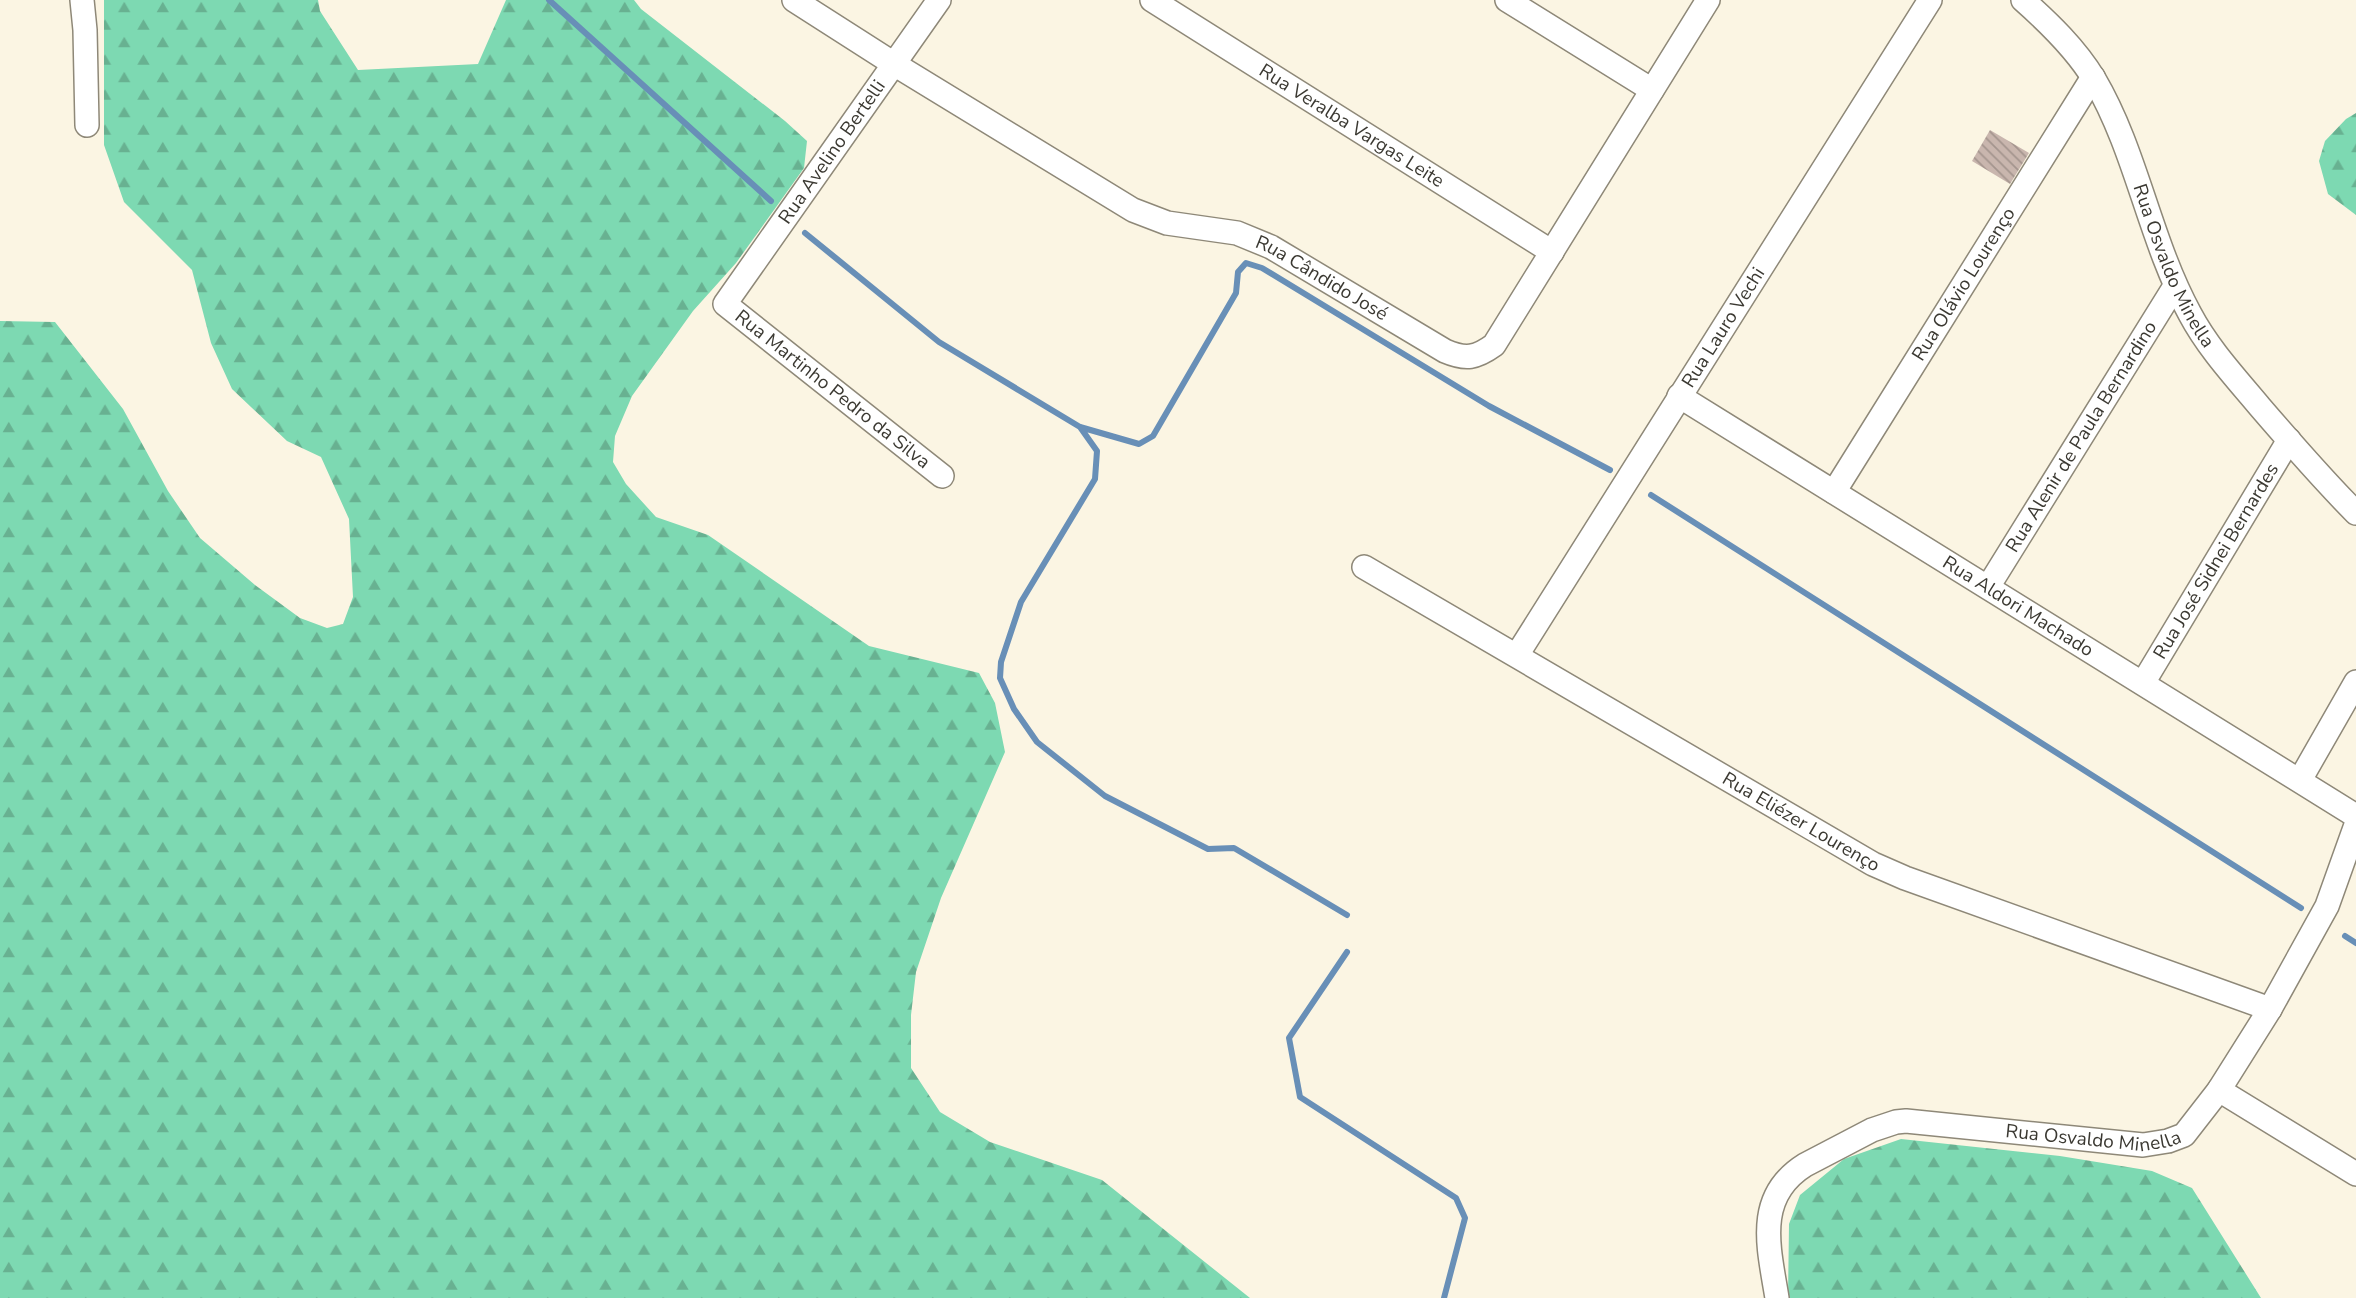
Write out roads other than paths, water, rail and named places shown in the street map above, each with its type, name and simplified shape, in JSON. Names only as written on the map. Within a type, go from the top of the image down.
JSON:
[{"type":"street","points":[[82,0],[87,125]]},
{"type":"street","name":"Rua Cândido José","points":[[794,0],[1133,210],[1167,223],[1237,233],[1271,247],[1458,357],[1471,359],[1494,345],[1708,0]]},
{"type":"street","name":"Rua Avelino Bertelli","points":[[724,304],[939,0]]},
{"type":"street","name":"Rua Veralba Vargas Leite","points":[[1152,0],[1552,253]]},
{"type":"street","points":[[1507,0],[1652,90]]},
{"type":"street","name":"Rua Lauro Vechi","points":[[1517,655],[1930,0]]},
{"type":"street","name":"Rua Osvaldo Minella","points":[[2023,0],[2078,56],[2093,77],[2121,134],[2175,286],[2207,343],[2289,440],[2346,490],[2356,513]]},
{"type":"street","name":"Rua Olávio Lourenço","points":[[1834,492],[2093,77]]},
{"type":"street","name":"Rua Alenir de Paula Bernardino","points":[[1988,587],[2175,286]]},
{"type":"street","name":"Rua Martinho Pedro da Silva","points":[[724,304],[942,476]]},
{"type":"street","name":"Rua Aldori Machado","points":[[1679,396],[2356,816]]},
{"type":"street","name":"Rua José Sidnei Bernardes","points":[[2143,683],[2289,440]]},
{"type":"street","name":"Rua Eliézer Lourenço","points":[[1364,567],[1873,864],[1905,878],[2270,1009]]},
{"type":"street","points":[[2300,780],[2356,682]]},
{"type":"street","name":"Rua Osvaldo Minella","points":[[1777,1298],[1768,1241],[1771,1207],[1776,1196],[1795,1171],[1872,1130],[1906,1121],[2154,1145],[2184,1135],[2219,1090],[2270,1009],[2327,906],[2356,825]]},
{"type":"street","points":[[2219,1090],[2356,1174]]},
{"type":"waterway","points":[[549,0],[771,201]]},
{"type":"waterway","points":[[805,233],[939,342],[1080,427],[1139,444],[1153,436],[1236,293],[1238,272],[1246,263],[1262,268],[1489,406],[1610,470]]},
{"type":"waterway","points":[[1080,427],[1097,451],[1095,479],[1021,602],[1001,662],[1000,678],[1014,709],[1037,742],[1105,796],[1208,849],[1234,848],[1347,915]]},
{"type":"waterway","points":[[1651,495],[2301,908]]},
{"type":"waterway","points":[[2345,936],[2356,943]]},
{"type":"waterway","points":[[1347,952],[1289,1038],[1300,1097],[1456,1198],[1465,1218],[1444,1298]]}]
